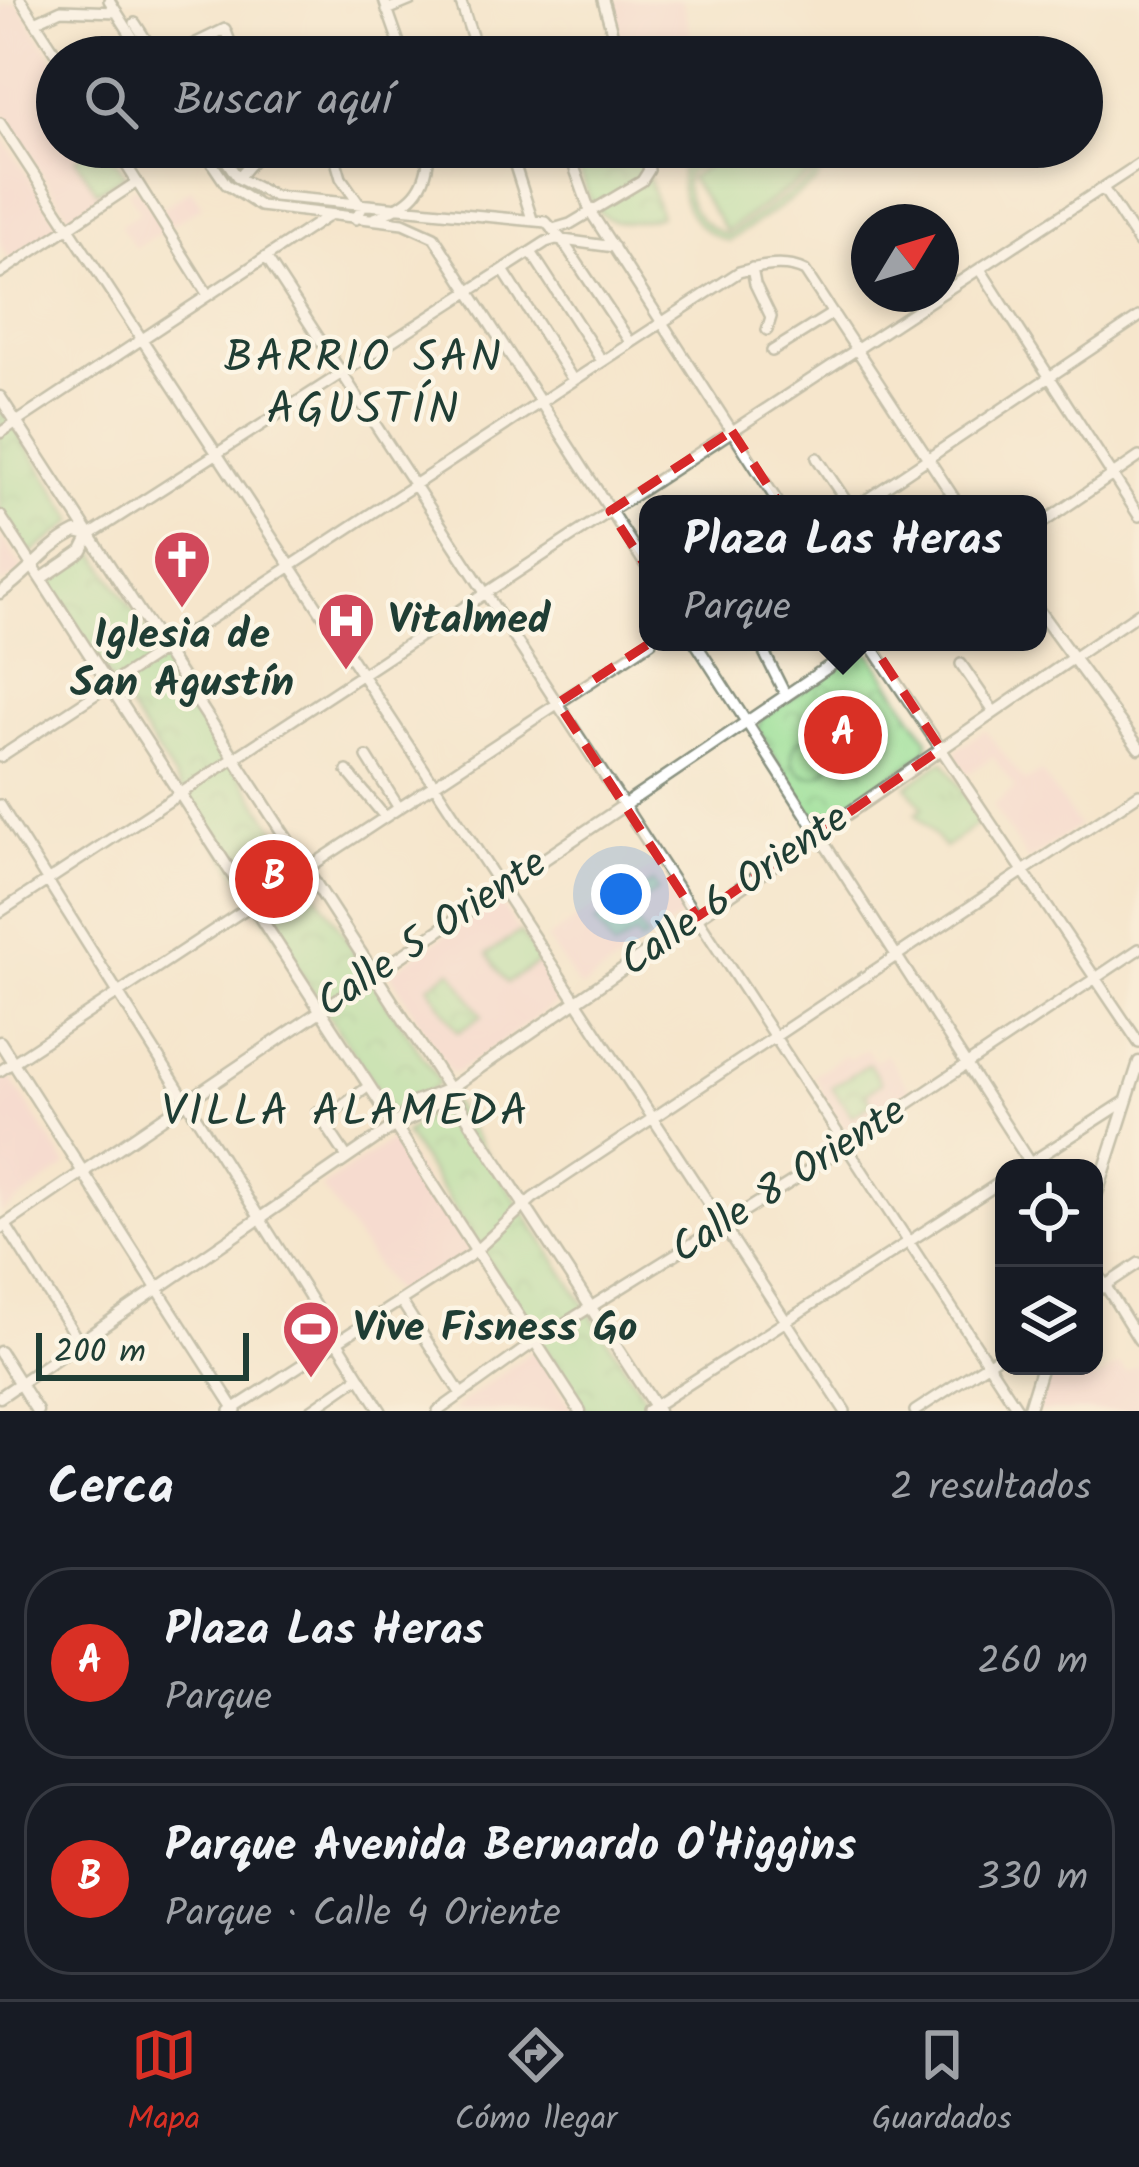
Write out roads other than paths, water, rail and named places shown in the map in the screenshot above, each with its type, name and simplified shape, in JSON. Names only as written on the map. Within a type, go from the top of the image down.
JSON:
[{"type":"main road","points":[[0,397],[653,1409]]},
{"type":"main road","points":[[0,516],[580,1411]]},
{"type":"main road","points":[[0,593],[26,576],[39,555],[74,533],[90,535]]},
{"type":"main road","points":[[41,579],[82,551],[90,535]]},
{"type":"main road","points":[[1047,622],[1139,748]]},
{"type":"main road","name":"Calle 5 Oriente","points":[[3,1226],[853,651]]},
{"type":"main road","name":"Calle 6 Oriente","points":[[0,1397],[395,1125],[416,1102],[449,1089],[1073,658]]},
{"type":"main road","points":[[0,1042],[157,1288]]},
{"type":"main road","points":[[1103,1174],[1138,1069]]},
{"type":"main road","points":[[0,1352],[37,1411]]},
{"type":"main road","points":[[1024,1411],[1038,1375]]},
{"type":"street","points":[[21,0],[44,36]]},
{"type":"street","points":[[109,0],[132,36]]},
{"type":"street","points":[[397,36],[386,5],[411,0]]},
{"type":"street","points":[[460,0],[472,36]]},
{"type":"street","points":[[603,0],[613,36]]},
{"type":"street","points":[[35,22],[62,10],[117,12]]},
{"type":"street","points":[[135,23],[144,36]]},
{"type":"street","points":[[0,123],[845,1411]]},
{"type":"street","points":[[0,912],[1139,164]]},
{"type":"street","points":[[128,168],[208,295]]},
{"type":"street","points":[[214,168],[237,194],[260,206],[403,223],[427,232],[471,291],[639,556]]},
{"type":"street","points":[[231,168],[238,178],[274,196],[532,219],[553,229],[562,240],[631,342]]},
{"type":"street","points":[[238,178],[247,168]]},
{"type":"street","points":[[338,168],[360,203],[363,212],[356,219]]},
{"type":"street","points":[[369,220],[401,208],[424,183],[426,168]]},
{"type":"street","points":[[516,168],[532,219]]},
{"type":"street","points":[[575,168],[590,211],[773,495]]},
{"type":"street","points":[[553,229],[646,177],[648,168]]},
{"type":"street","points":[[0,273],[136,182]]},
{"type":"street","points":[[1103,188],[1139,243]]},
{"type":"street","points":[[401,208],[403,223]]},
{"type":"street","points":[[295,213],[303,223],[302,233]]},
{"type":"street","points":[[0,433],[328,216]]},
{"type":"street","points":[[90,535],[549,241],[614,247]]},
{"type":"street","points":[[531,252],[602,361]]},
{"type":"street","points":[[266,257],[844,1146],[1024,1411]]},
{"type":"street","points":[[752,268],[771,317],[767,330]]},
{"type":"street","points":[[0,757],[661,322],[752,268],[801,268],[952,495]]},
{"type":"street","points":[[980,268],[1139,516]]},
{"type":"street","points":[[503,270],[573,380]]},
{"type":"street","points":[[772,351],[833,314]]},
{"type":"street","points":[[874,495],[1139,317]]},
{"type":"street","points":[[1047,520],[1139,457]]},
{"type":"street","points":[[817,458],[842,495]]},
{"type":"street","name":"Calle 6 Oriente","points":[[1073,658],[1139,613]]},
{"type":"street","points":[[0,1071],[639,650]]},
{"type":"street","points":[[701,651],[1024,1159]]},
{"type":"street","points":[[764,651],[786,696]]},
{"type":"street","points":[[839,651],[843,657]]},
{"type":"street","points":[[873,651],[1139,1043]]},
{"type":"street","points":[[961,664],[994,712]]},
{"type":"street","points":[[367,757],[399,808]]},
{"type":"street","points":[[347,771],[385,817]]},
{"type":"street","points":[[157,1288],[233,1410],[477,1251],[525,1206],[1139,794]]},
{"type":"street","points":[[0,805],[378,1410]]},
{"type":"street","name":"Calle 8 Oriente","points":[[438,1411],[536,1341],[723,1225],[1139,949]]},
{"type":"street","points":[[347,1157],[320,1116],[369,1086]]},
{"type":"street","points":[[1039,1159],[1126,1101]]},
{"type":"street","points":[[653,1409],[995,1186]]},
{"type":"street","points":[[3,1226],[79,1342]]},
{"type":"street","points":[[1103,1287],[1139,1263]]},
{"type":"street","points":[[1103,1295],[1139,1340]]},
{"type":"street","points":[[401,1301],[461,1394]]},
{"type":"street","points":[[915,1411],[995,1358]]},
{"type":"street","points":[[310,1411],[359,1377]]},
{"type":"place","name":"Iglesia de San Agustín","points":[[182,610]]},
{"type":"place","name":"Vitalmed","points":[[346,672]]},
{"type":"place","name":"Plaza Las Heras","points":[[843,735]]},
{"type":"place","name":"Parque Avenida Bernardo O'Higgins","points":[[274,879]]},
{"type":"place","name":"Vive Fisness Go","points":[[311,1380]]},
{"type":"district","name":"BARRIO SAN AGUSTÍN","points":[[364,385]]},
{"type":"district","name":"VILLA ALAMEDA","points":[[346,1113]]}]
